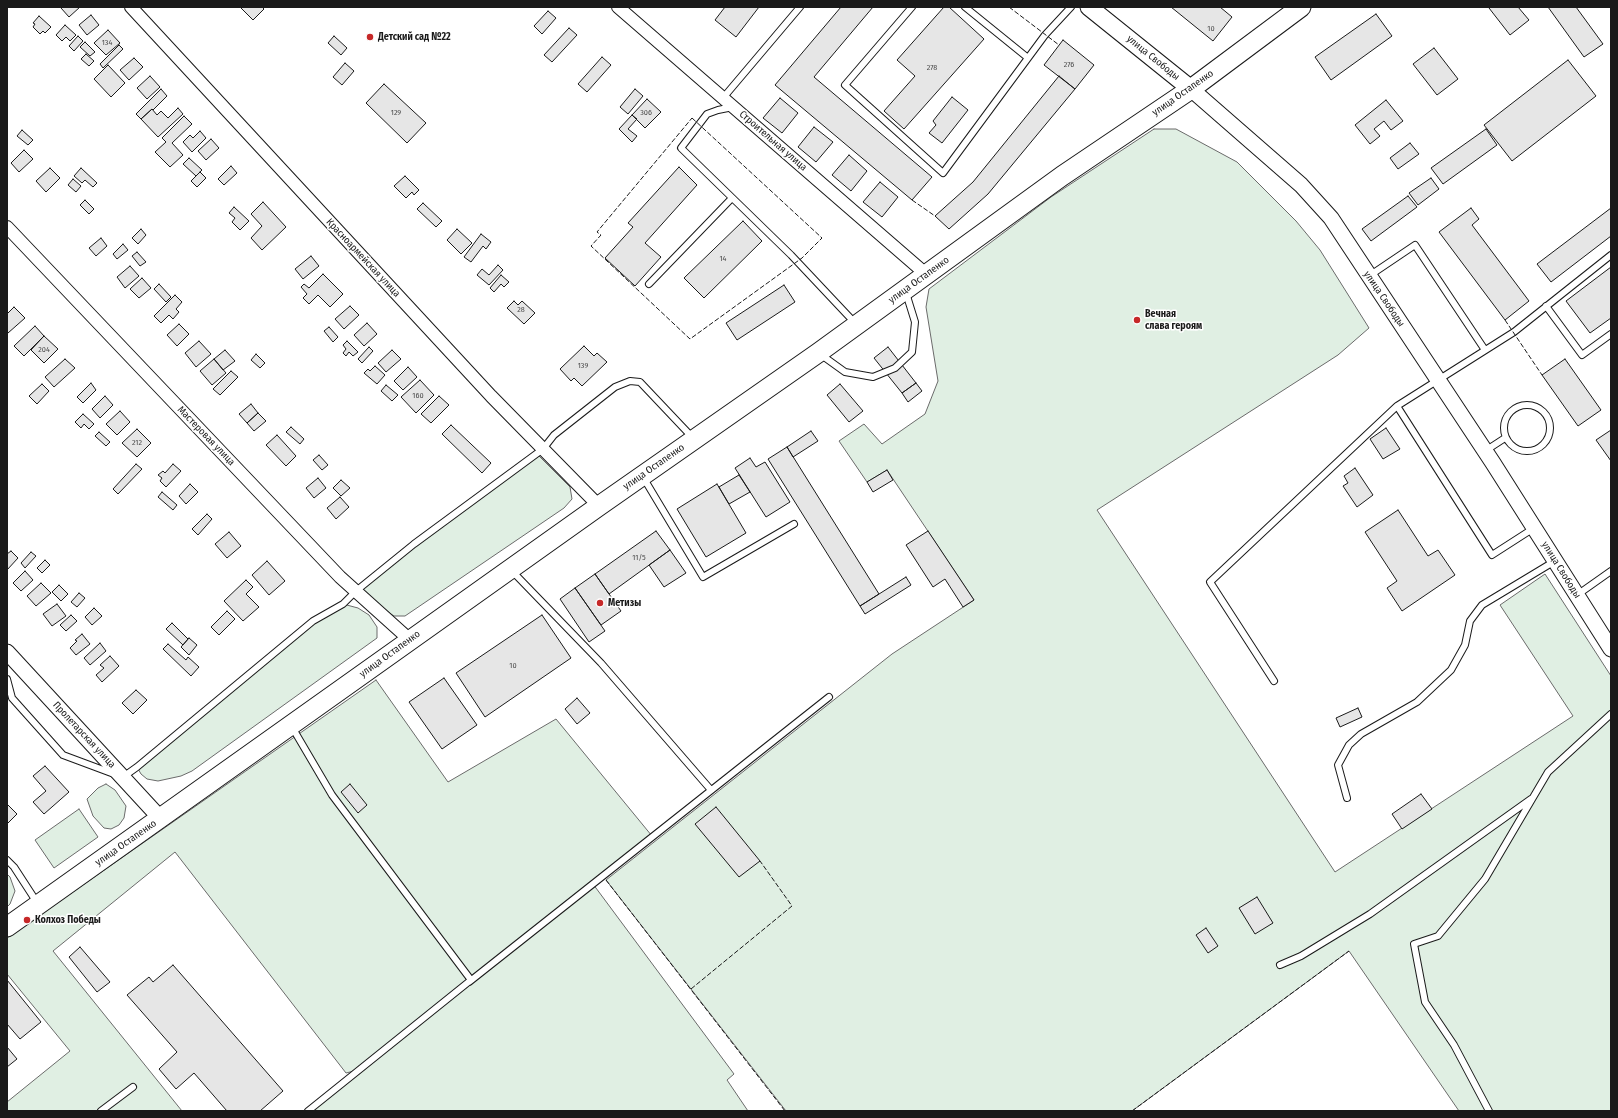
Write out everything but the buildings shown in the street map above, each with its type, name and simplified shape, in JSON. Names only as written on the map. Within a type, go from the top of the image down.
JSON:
[{"type":"main road","name":"улица Свободы","points":[[1090,7],[1191,89]]},
{"type":"main road","name":"улица Остапенко","points":[[7,927],[642,475],[818,353],[1062,176],[1191,89],[1301,7]]},
{"type":"street","name":"Строительная улица","points":[[618,7],[927,275]]},
{"type":"street","name":"Красноармейская улица","points":[[133,8],[490,396],[599,506]]},
{"type":"street","name":"улица Свободы","points":[[1191,89],[1301,185],[1331,218],[1485,451],[1611,649]]},
{"type":"street","name":"Мастеровая улица","points":[[7,227],[340,577],[410,640]]},
{"type":"street","name":"Пролетарская улица","points":[[7,652],[160,819]]},
{"type":"lane","points":[[723,98],[800,7]]},
{"type":"lane","points":[[912,7],[845,86],[942,173],[1045,35],[1071,7]]},
{"type":"lane","points":[[965,7],[1028,58]]},
{"type":"lane","points":[[734,107],[707,114],[681,148],[791,255],[857,325]]},
{"type":"lane","points":[[649,284],[732,198]]},
{"type":"lane","points":[[1369,276],[1415,245],[1486,350]]},
{"type":"lane","points":[[1274,681],[1210,582],[1397,406],[1514,332],[1611,255]]},
{"type":"lane","points":[[818,353],[845,372],[873,377],[894,368],[912,352],[915,322],[905,290]]},
{"type":"lane","points":[[1546,306],[1582,355],[1611,334]]},
{"type":"lane","points":[[7,679],[12,698],[63,754],[122,777],[143,762],[313,621],[342,604],[414,544],[543,449],[554,435],[615,387],[630,381],[640,382],[694,439]]},
{"type":"lane","points":[[1527,405],[1535,406],[1546,416],[1550,430],[1544,444],[1539,448],[1524,452],[1516,450],[1505,438],[1503,431],[1504,422],[1512,409],[1527,405]]},
{"type":"lane","points":[[1397,406],[1492,555],[1534,528]]},
{"type":"lane","points":[[1485,451],[1505,438]]},
{"type":"lane","points":[[642,475],[703,577],[794,524]]},
{"type":"lane","points":[[1347,798],[1338,765],[1348,745],[1361,734],[1417,702],[1451,670],[1465,645],[1470,621],[1482,605],[1555,560]]},
{"type":"lane","points":[[510,569],[601,663],[711,790]]},
{"type":"lane","points":[[1577,595],[1611,571]]},
{"type":"lane","points":[[308,1111],[829,697]]},
{"type":"lane","points":[[1489,1111],[1454,1045],[1425,1002],[1414,944],[1438,936],[1480,885],[1548,772],[1611,714]]},
{"type":"lane","points":[[291,726],[332,795],[471,980],[469,982]]},
{"type":"lane","points":[[1280,965],[1301,956],[1370,914],[1534,797]]},
{"type":"lane","points":[[7,860],[14,866],[38,905]]},
{"type":"lane","points":[[101,1111],[133,1087]]},
{"type":"green space","points":[[1154,129],[1176,129],[1237,162],[1296,221],[1320,250],[1369,328],[1338,355],[1097,510],[1335,872],[1573,716],[1500,605],[1545,574],[1611,676],[1611,1111],[1459,1111],[1349,951],[1132,1111],[786,1111],[606,880],[892,654],[974,600],[887,470],[867,482],[839,441],[864,424],[882,444],[925,414],[938,381],[926,307],[929,289],[1051,197]]},
{"type":"green space","points":[[536,453],[570,487],[572,499],[564,508],[405,616],[394,616],[356,591]]},
{"type":"green space","points":[[343,604],[358,608],[369,615],[377,627],[377,638],[192,771],[181,776],[158,781],[147,779],[141,774],[137,767],[313,621]]},
{"type":"green space","points":[[376,680],[448,782],[556,719],[652,836],[593,884],[734,1074],[727,1080],[748,1111],[308,1111],[358,1070],[346,1073],[175,852],[53,951],[182,1111],[7,1111],[7,1102],[70,1051],[7,974],[7,938]]},
{"type":"green space","points":[[106,784],[115,790],[126,806],[124,818],[119,825],[111,829],[104,828],[93,816],[87,799],[98,788]]},
{"type":"green space","points":[[79,809],[98,837],[54,868],[35,840]]},
{"type":"green space","points":[[7,874],[10,877],[15,891],[10,904],[7,907]]},
{"type":"fence","points":[[1009,7],[1059,45]]},
{"type":"fence","points":[[692,118],[822,238],[802,258],[690,339],[591,246],[601,235],[597,232],[692,118]]},
{"type":"fence","points":[[912,200],[935,216]]},
{"type":"fence","points":[[1505,320],[1542,375]]},
{"type":"fence","points":[[691,989],[792,906],[760,861]]},
{"type":"fence","points":[[606,880],[785,1111]]},
{"type":"fence","points":[[1132,1111],[1349,951]]},
{"type":"place","name":"Детский сад №22","points":[[370,37]]},
{"type":"place","name":"Вечная слава героям","points":[[1137,320]]},
{"type":"place","name":"Метизы","points":[[600,603]]},
{"type":"place","name":"Колхоз Победы","points":[[27,920]]}]
